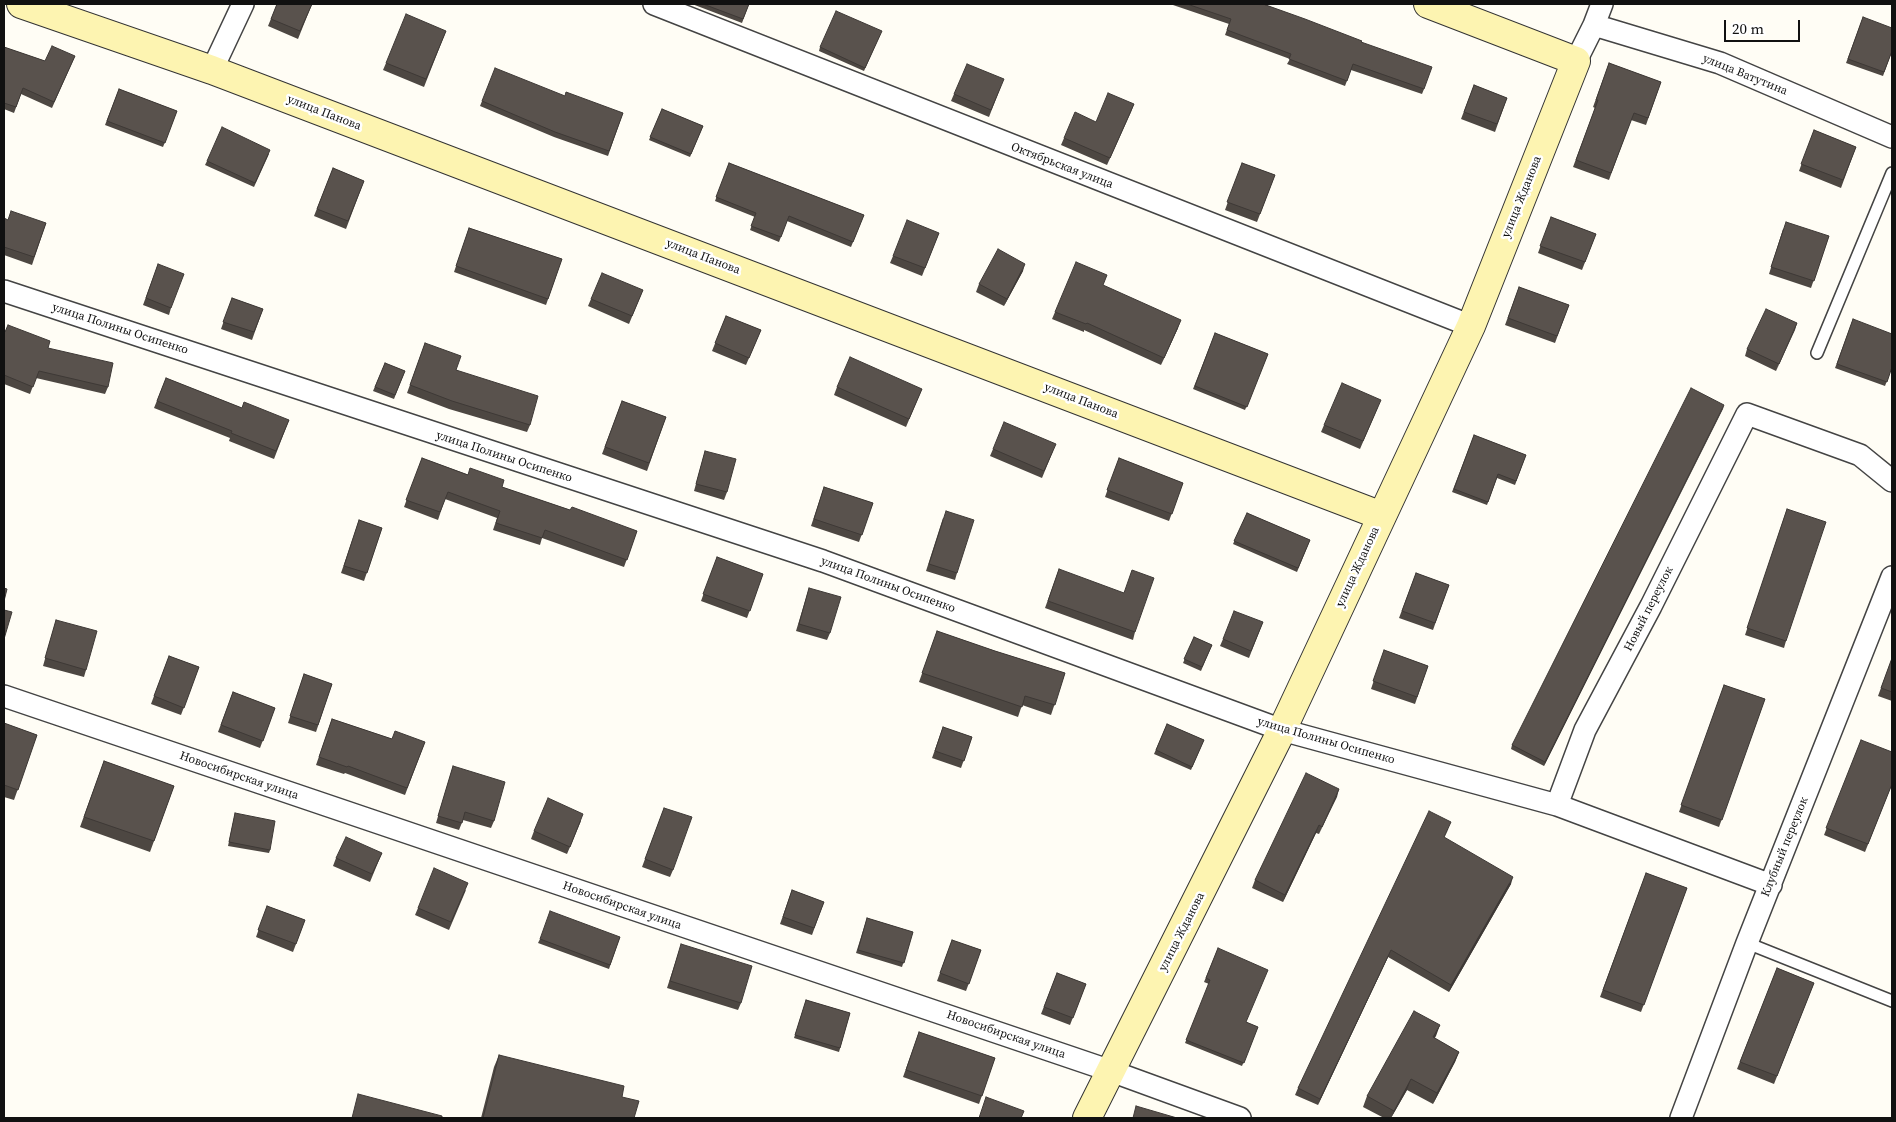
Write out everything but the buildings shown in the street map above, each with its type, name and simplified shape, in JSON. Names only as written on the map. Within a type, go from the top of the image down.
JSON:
[{"type":"main road","name":"улица Панова","points":[[21,4],[212,70],[1382,516]]},
{"type":"main road","points":[[1428,4],[1576,61]]},
{"type":"main road","name":"улица Жданова","points":[[1087,1118],[1282,730],[1471,326],[1576,61]]},
{"type":"street","points":[[212,70],[243,4]]},
{"type":"street","name":"Октябрьская улица","points":[[654,4],[1471,326]]},
{"type":"street","name":"улица Жданова","points":[[1576,61],[1602,4]]},
{"type":"street","name":"улица Ватутина","points":[[1594,25],[1720,62],[1892,137]]},
{"type":"street","name":"улица Полины Осипенко","points":[[4,291],[824,561],[1282,730],[1557,805],[1771,885]]},
{"type":"street","name":"Новый переулок","points":[[1557,805],[1585,730],[1651,606],[1746,414],[1860,455],[1892,481]]},
{"type":"street","name":"Клубный переулок","points":[[1681,1118],[1747,943],[1892,577]]},
{"type":"street","name":"Новосибирская улица","points":[[4,696],[1111,1071],[1240,1118]]},
{"type":"lane","points":[[1817,353],[1892,173]]},
{"type":"lane","points":[[1747,943],[1892,1001]]}]
